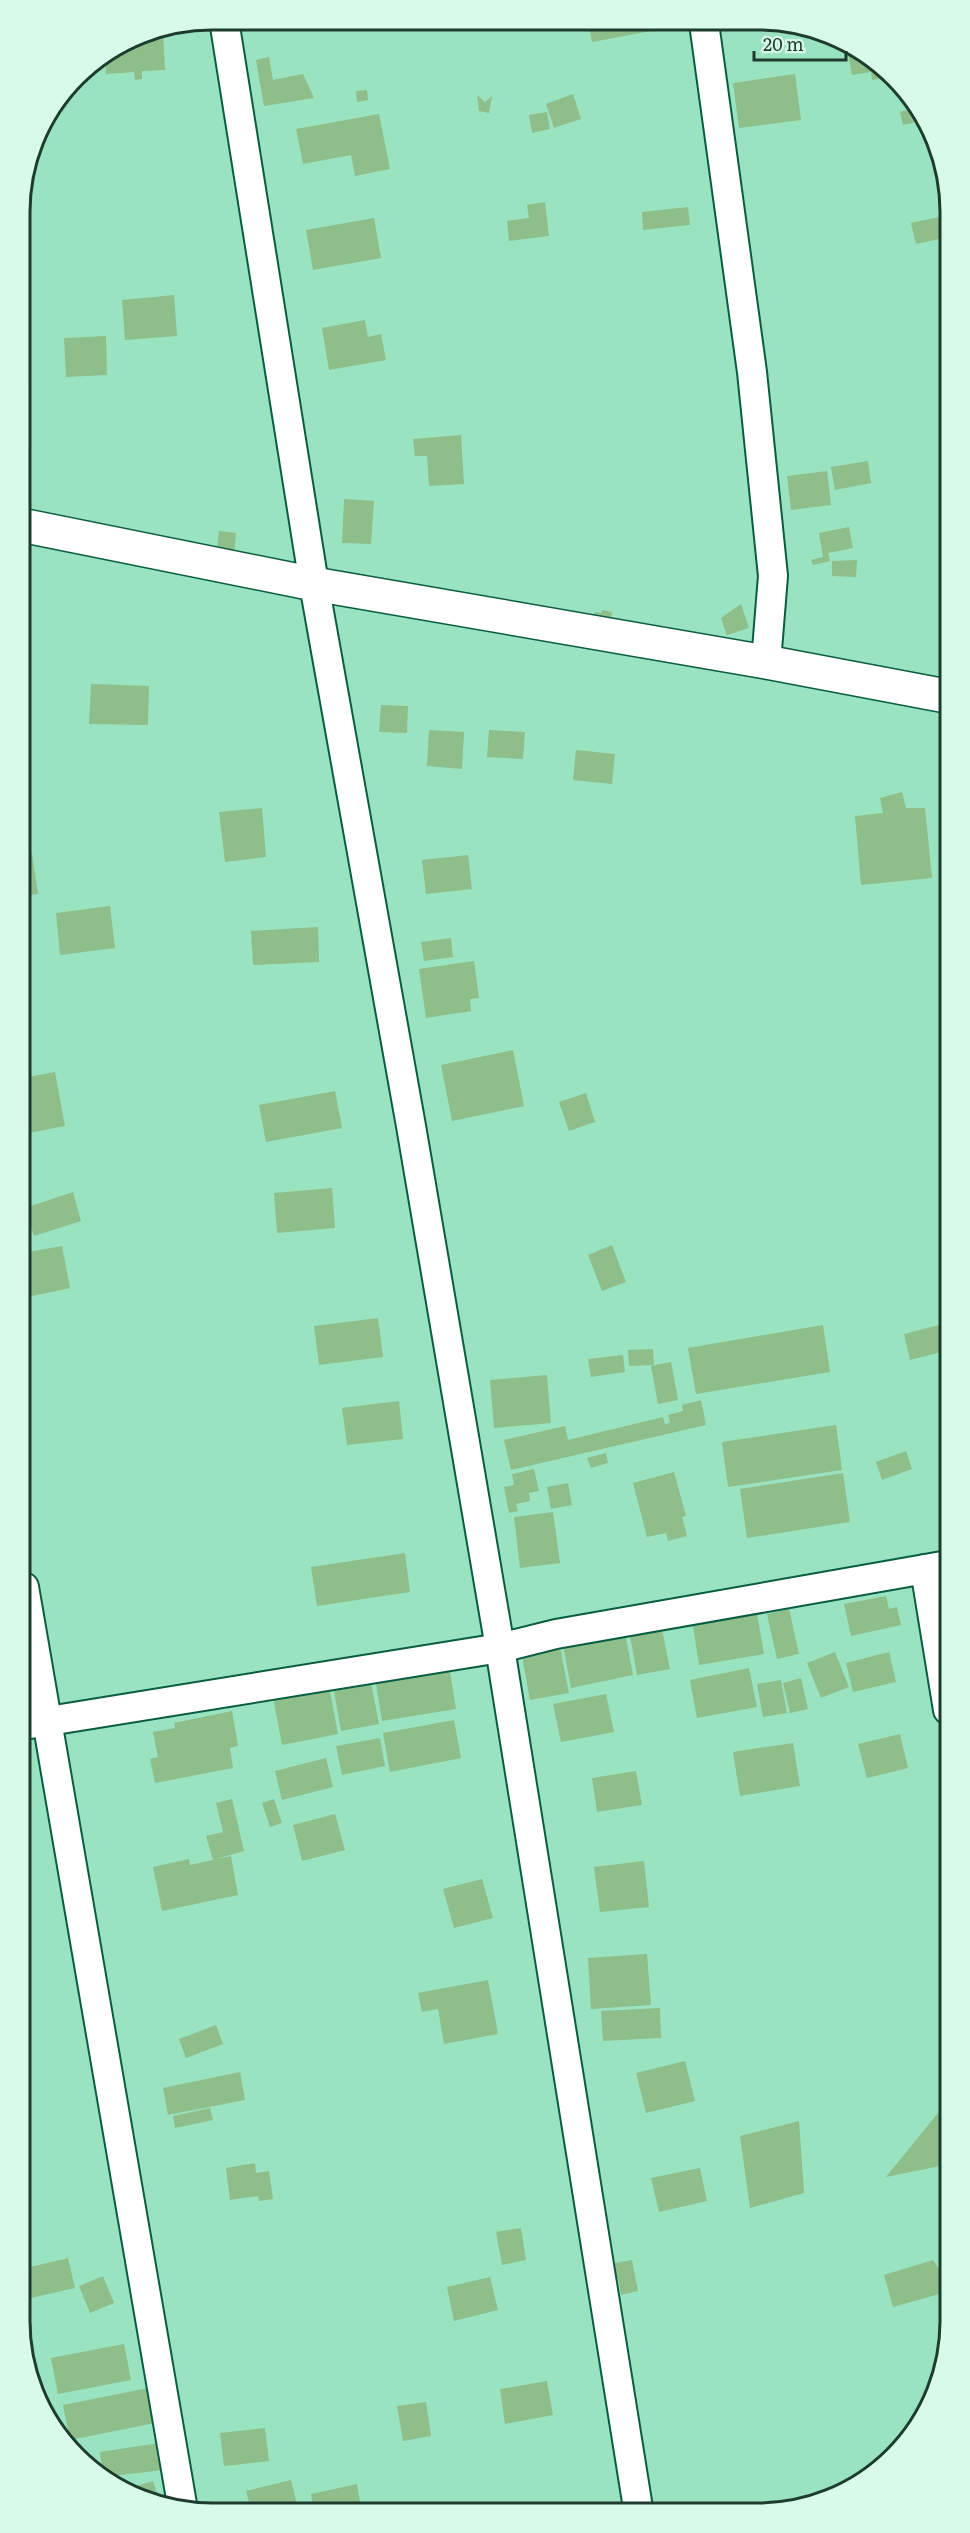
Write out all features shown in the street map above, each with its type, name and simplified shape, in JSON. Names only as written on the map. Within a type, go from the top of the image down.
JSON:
[{"type":"main road","points":[[30,527],[314,584],[766,662],[940,695]]},
{"type":"street","points":[[226,30],[314,584],[413,1138],[500,1648],[637,2503]]},
{"type":"street","points":[[705,30],[752,372],[772,565],[766,662]]},
{"type":"street","points":[[36,1723],[500,1648],[556,1634],[937,1567],[940,1606]]},
{"type":"street","points":[[30,1655],[36,1723],[181,2501]]},
{"type":"building","points":[[590,30],[651,31],[592,42]]},
{"type":"building","points":[[163,37],[165,70],[142,71],[142,79],[135,80],[134,72],[106,74],[106,65],[121,54]]},
{"type":"building","points":[[848,54],[881,78],[872,80],[871,72],[852,75]]},
{"type":"building","points":[[269,57],[273,80],[303,74],[314,98],[264,106],[256,60]]},
{"type":"building","points":[[795,74],[801,120],[739,128],[733,83]]},
{"type":"building","points":[[367,90],[368,100],[357,102],[356,91]]},
{"type":"building","points":[[573,94],[581,119],[554,128],[546,104]]},
{"type":"building","points":[[477,95],[485,102],[492,96],[489,113],[479,111]]},
{"type":"building","points":[[908,110],[916,122],[903,125],[900,112]]},
{"type":"building","points":[[547,112],[550,129],[532,133],[529,115]]},
{"type":"building","points":[[379,114],[390,169],[355,176],[351,155],[303,164],[296,129]]},
{"type":"building","points":[[545,202],[549,236],[509,241],[507,221],[529,218],[527,205]]},
{"type":"building","points":[[688,207],[690,225],[643,230],[642,212]]},
{"type":"building","points":[[940,217],[940,239],[916,244],[911,223]]},
{"type":"building","points":[[374,218],[381,258],[313,270],[306,230]]},
{"type":"building","points":[[174,295],[177,336],[125,340],[122,300]]},
{"type":"building","points":[[365,320],[368,337],[381,334],[386,360],[329,370],[322,328]]},
{"type":"building","points":[[106,336],[107,375],[66,377],[64,338]]},
{"type":"building","points":[[461,435],[464,484],[429,486],[427,456],[415,456],[413,439]]},
{"type":"building","points":[[868,461],[871,483],[835,490],[831,467]]},
{"type":"building","points":[[827,471],[831,505],[791,510],[787,476]]},
{"type":"building","points":[[344,499],[374,501],[371,544],[342,543]]},
{"type":"building","points":[[849,527],[853,548],[828,553],[830,561],[813,565],[811,560],[823,557],[819,533]]},
{"type":"building","points":[[219,531],[236,533],[234,557],[216,556]]},
{"type":"building","points":[[857,560],[856,577],[832,576],[832,561]]},
{"type":"building","points":[[741,604],[749,628],[727,635],[721,618]]},
{"type":"building","points":[[602,610],[612,612],[609,631],[593,628],[595,612],[601,613]]},
{"type":"building","points":[[91,684],[149,686],[148,725],[89,724]]},
{"type":"building","points":[[381,705],[408,706],[407,733],[379,732]]},
{"type":"building","points":[[429,730],[464,732],[462,769],[427,766]]},
{"type":"building","points":[[489,730],[525,732],[523,759],[487,757]]},
{"type":"building","points":[[576,750],[615,754],[612,784],[573,780]]},
{"type":"building","points":[[902,792],[906,808],[925,808],[932,878],[861,885],[855,816],[883,813],[880,798]]},
{"type":"building","points":[[262,808],[266,857],[225,862],[219,812]]},
{"type":"building","points":[[30,853],[32,853],[38,894],[30,895]]},
{"type":"building","points":[[468,855],[472,889],[426,894],[422,860]]},
{"type":"building","points":[[110,906],[115,948],[60,955],[56,913]]},
{"type":"building","points":[[318,927],[319,962],[253,965],[251,931]]},
{"type":"building","points":[[451,938],[453,957],[424,961],[421,942]]},
{"type":"building","points":[[474,961],[479,998],[470,999],[471,1011],[426,1018],[419,969]]},
{"type":"building","points":[[513,1050],[524,1106],[452,1121],[441,1065]]},
{"type":"building","points":[[55,1072],[65,1126],[30,1133],[30,1077]]},
{"type":"building","points":[[335,1091],[342,1128],[266,1142],[259,1105]]},
{"type":"building","points":[[586,1093],[595,1122],[569,1131],[559,1102]]},
{"type":"building","points":[[332,1188],[335,1228],[277,1233],[274,1193]]},
{"type":"building","points":[[73,1192],[81,1221],[34,1236],[30,1224],[30,1206]]},
{"type":"building","points":[[612,1245],[626,1282],[602,1291],[588,1255]]},
{"type":"building","points":[[62,1246],[70,1288],[30,1297],[30,1252]]},
{"type":"building","points":[[378,1318],[383,1357],[319,1365],[314,1326]]},
{"type":"building","points":[[823,1325],[830,1372],[696,1394],[688,1348]]},
{"type":"building","points":[[939,1325],[940,1352],[910,1360],[904,1334]]},
{"type":"building","points":[[653,1349],[654,1365],[629,1366],[628,1350]]},
{"type":"building","points":[[623,1355],[625,1372],[591,1377],[588,1359]]},
{"type":"building","points":[[671,1362],[678,1400],[658,1404],[651,1366]]},
{"type":"building","points":[[547,1375],[551,1423],[494,1428],[490,1380]]},
{"type":"building","points":[[701,1400],[706,1425],[511,1470],[504,1440],[565,1426],[568,1440],[663,1417],[665,1424],[670,1423],[668,1415],[683,1411],[682,1405]]},
{"type":"building","points":[[399,1401],[403,1439],[347,1445],[342,1408]]},
{"type":"building","points":[[836,1425],[842,1470],[728,1487],[722,1442]]},
{"type":"building","points":[[906,1451],[912,1469],[882,1480],[876,1462]]},
{"type":"building","points":[[606,1453],[608,1463],[591,1468],[587,1458]]},
{"type":"building","points":[[534,1469],[539,1491],[529,1493],[530,1501],[516,1504],[518,1511],[509,1513],[504,1487],[514,1485],[512,1474]]},
{"type":"building","points":[[674,1472],[686,1516],[682,1517],[687,1536],[668,1541],[666,1533],[647,1537],[633,1483]]},
{"type":"building","points":[[843,1473],[850,1522],[747,1538],[740,1489]]},
{"type":"building","points":[[568,1483],[572,1505],[551,1509],[547,1487]]},
{"type":"building","points":[[553,1512],[560,1563],[520,1568],[514,1517]]},
{"type":"building","points":[[405,1553],[410,1592],[317,1606],[311,1567]]},
{"type":"building","points":[[886,1596],[889,1609],[897,1607],[901,1625],[851,1636],[844,1604]]},
{"type":"building","points":[[756,1608],[764,1654],[699,1665],[692,1619]]},
{"type":"building","points":[[789,1609],[799,1654],[777,1659],[767,1614]]},
{"type":"building","points":[[662,1630],[670,1669],[637,1675],[630,1636]]},
{"type":"building","points":[[625,1633],[633,1675],[571,1688],[563,1645]]},
{"type":"building","points":[[559,1642],[569,1693],[530,1700],[521,1650]]},
{"type":"building","points":[[835,1652],[849,1687],[821,1698],[807,1663]]},
{"type":"building","points":[[889,1652],[896,1682],[853,1692],[846,1663]]},
{"type":"building","points":[[449,1666],[456,1709],[382,1721],[375,1678]]},
{"type":"building","points":[[749,1668],[757,1707],[697,1718],[690,1680]]},
{"type":"building","points":[[370,1678],[379,1724],[341,1731],[333,1686]]},
{"type":"building","points":[[801,1678],[808,1709],[790,1713],[783,1683]]},
{"type":"building","points":[[781,1680],[787,1713],[763,1717],[757,1684]]},
{"type":"building","points":[[329,1686],[338,1734],[282,1745],[273,1697]]},
{"type":"building","points":[[606,1694],[614,1732],[561,1742],[553,1704]]},
{"type":"building","points":[[232,1711],[238,1746],[230,1748],[233,1768],[155,1783],[150,1759],[158,1757],[153,1732],[175,1728],[174,1723]]},
{"type":"building","points":[[454,1720],[461,1758],[390,1772],[383,1733]]},
{"type":"building","points":[[900,1734],[908,1768],[867,1778],[858,1744]]},
{"type":"building","points":[[380,1738],[385,1766],[342,1775],[336,1746]]},
{"type":"building","points":[[793,1743],[800,1786],[740,1796],[733,1752]]},
{"type":"building","points":[[326,1758],[333,1787],[282,1800],[275,1771]]},
{"type":"building","points":[[636,1771],[642,1805],[597,1812],[592,1778]]},
{"type":"building","points":[[232,1799],[244,1851],[216,1859],[231,1856],[238,1895],[162,1911],[153,1867],[189,1859],[190,1865],[213,1860],[206,1836],[223,1832],[216,1803]]},
{"type":"building","points":[[274,1799],[282,1823],[270,1827],[262,1803]]},
{"type":"building","points":[[335,1814],[345,1850],[302,1861],[293,1825]]},
{"type":"building","points":[[644,1861],[649,1907],[600,1912],[594,1867]]},
{"type":"building","points":[[482,1879],[493,1918],[454,1928],[443,1889]]},
{"type":"building","points":[[647,1954],[651,2005],[591,2009],[588,1958]]},
{"type":"building","points":[[488,1980],[498,2034],[444,2044],[438,2009],[422,2012],[418,1993]]},
{"type":"building","points":[[660,2008],[661,2038],[603,2041],[601,2011]]},
{"type":"building","points":[[216,2025],[223,2044],[186,2058],[179,2039]]},
{"type":"building","points":[[685,2061],[695,2101],[646,2113],[636,2073]]},
{"type":"building","points":[[240,2072],[245,2100],[168,2115],[163,2088]]},
{"type":"building","points":[[210,2108],[213,2120],[175,2128],[173,2116]]},
{"type":"building","points":[[940,2110],[940,2166],[886,2177]]},
{"type":"building","points":[[799,2121],[804,2193],[750,2208],[740,2136]]},
{"type":"building","points":[[255,2163],[256,2173],[269,2171],[273,2199],[259,2201],[258,2196],[230,2200],[226,2168]]},
{"type":"building","points":[[700,2168],[707,2201],[659,2212],[651,2178]]},
{"type":"building","points":[[521,2228],[526,2260],[502,2265],[496,2232]]},
{"type":"building","points":[[68,2258],[75,2288],[30,2298],[30,2267]]},
{"type":"building","points":[[632,2260],[638,2291],[621,2295],[618,2278],[609,2278],[603,2265]]},
{"type":"building","points":[[933,2260],[940,2270],[940,2294],[893,2307],[884,2275]]},
{"type":"building","points":[[103,2276],[114,2303],[90,2313],[79,2286]]},
{"type":"building","points":[[490,2277],[498,2310],[454,2321],[447,2287]]},
{"type":"building","points":[[124,2344],[131,2380],[58,2394],[51,2358]]},
{"type":"building","points":[[547,2381],[553,2415],[505,2424],[500,2389]]},
{"type":"building","points":[[153,2387],[160,2422],[74,2439],[69,2433],[63,2405]]},
{"type":"building","points":[[426,2402],[431,2436],[403,2441],[397,2406]]},
{"type":"building","points":[[265,2428],[269,2461],[224,2466],[220,2433]]},
{"type":"building","points":[[159,2443],[163,2470],[116,2475],[102,2465],[100,2452]]},
{"type":"building","points":[[291,2480],[297,2503],[249,2503],[246,2491]]},
{"type":"building","points":[[153,2481],[157,2494],[142,2489],[136,2486]]},
{"type":"building","points":[[357,2484],[360,2503],[312,2503],[311,2494]]}]
